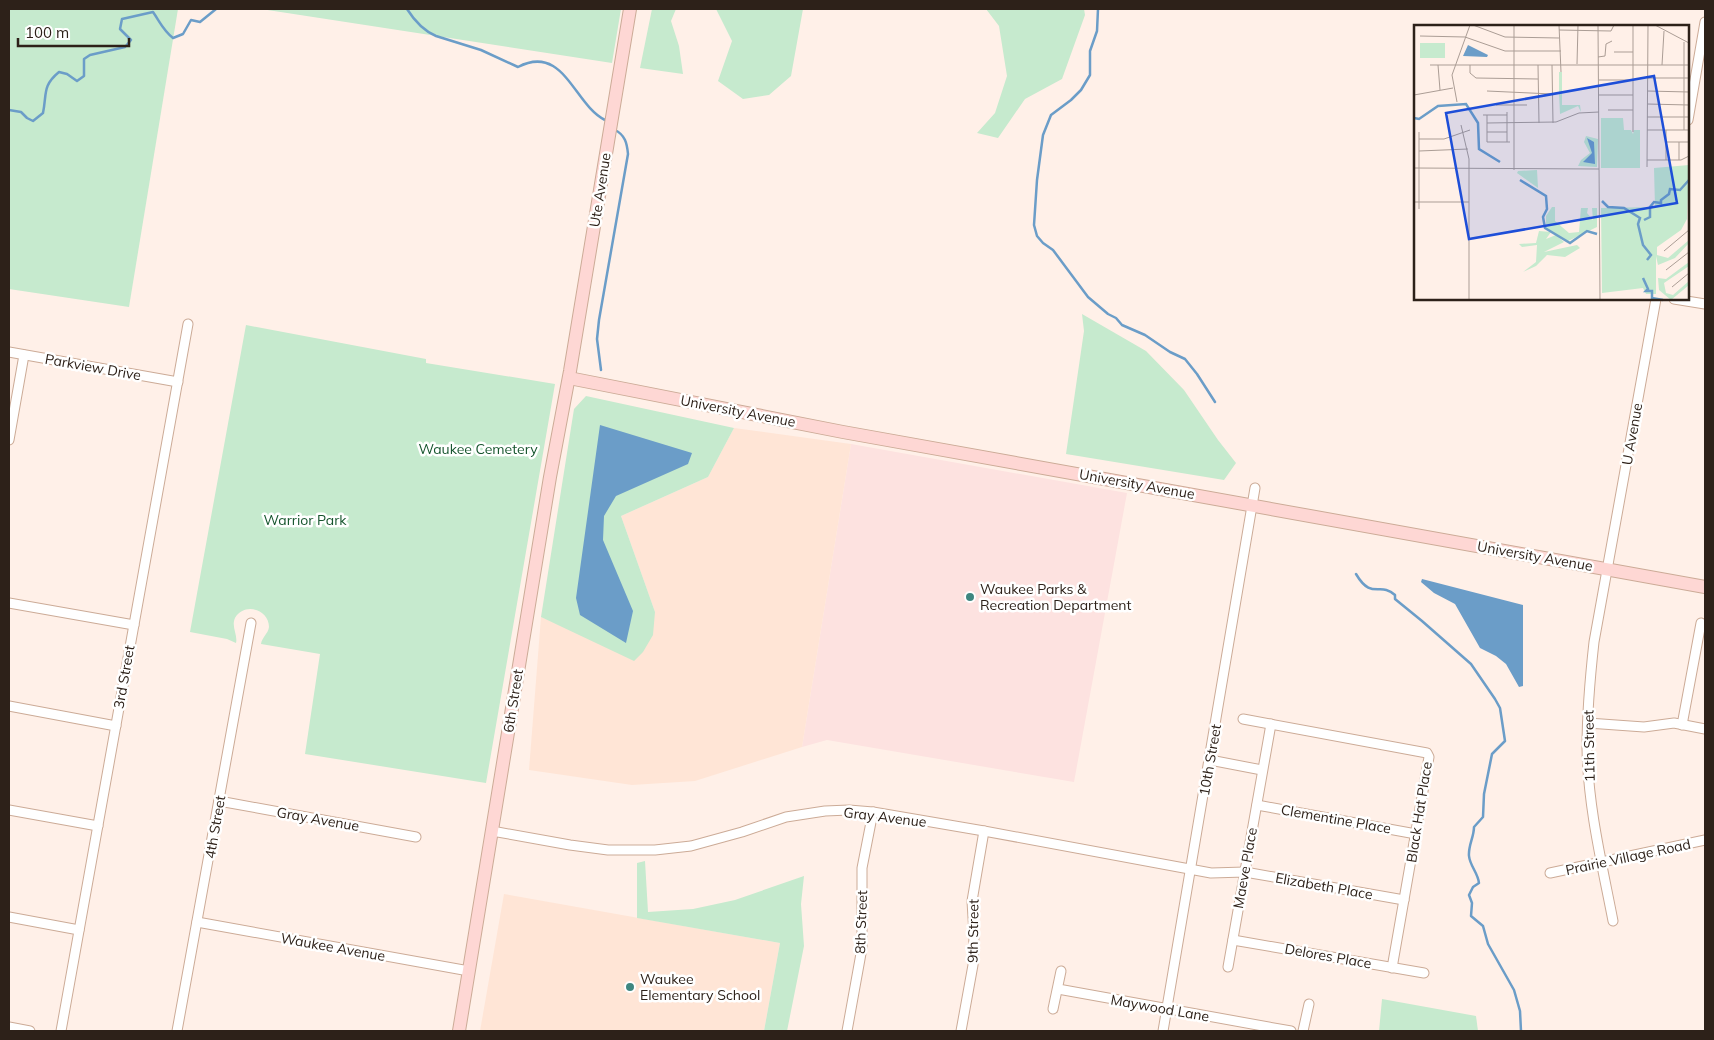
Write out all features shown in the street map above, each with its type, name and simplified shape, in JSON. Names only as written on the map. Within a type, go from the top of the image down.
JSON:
[{"type":"street","name":"Ute Avenue","points":[[570,374],[630,9]]},
{"type":"street","points":[[1689,114],[1705,22]]},
{"type":"street","name":"U Avenue","points":[[1607,570],[1656,300]]},
{"type":"street","points":[[1680,300],[1705,304]]},
{"type":"street","name":"3rd Street","points":[[60,1031],[188,324]]},
{"type":"street","name":"Parkview Drive","points":[[9,352],[178,382]]},
{"type":"street","points":[[9,440],[24,355]]},
{"type":"street","name":"University Avenue","points":[[570,374],[843,432],[1705,587]]},
{"type":"street","name":"6th Street","points":[[459,1031],[548,486],[570,374]]},
{"type":"street","name":"10th Street","points":[[1163,1031],[1255,488]]},
{"type":"street","name":"11th Street","points":[[1607,570],[1594,642],[1588,699],[1587,749],[1594,825],[1613,921]]},
{"type":"street","points":[[9,603],[134,625]]},
{"type":"street","name":"4th Street","points":[[178,1031],[251,623]]},
{"type":"street","points":[[1682,725],[1701,623]]},
{"type":"street","points":[[9,706],[116,726]]},
{"type":"street","name":"Black Hat Place","points":[[1243,719],[1427,753],[1429,757],[1392,968]]},
{"type":"street","points":[[1588,723],[1644,727],[1674,723],[1705,729]]},
{"type":"street","name":"Maeve Place","points":[[1228,967],[1271,724]]},
{"type":"street","points":[[1210,760],[1262,770]]},
{"type":"street","name":"Gray Avenue","points":[[219,802],[416,837]]},
{"type":"street","name":"Clementine Place","points":[[1257,805],[1416,834]]},
{"type":"street","points":[[9,810],[98,826]]},
{"type":"street","name":"Gray Avenue","points":[[492,830],[536,840],[599,849],[656,850],[691,846],[742,832],[786,817],[825,811],[849,810],[873,812],[1191,869]]},
{"type":"street","name":"8th Street","points":[[847,1031],[862,948],[862,868],[873,812]]},
{"type":"street","name":"9th Street","points":[[961,1031],[973,965],[972,901],[984,832]]},
{"type":"street","name":"Prairie Village Road","points":[[1550,873],[1705,840]]},
{"type":"street","name":"Elizabeth Place","points":[[1191,869],[1211,873],[1245,872],[1404,900]]},
{"type":"street","points":[[9,917],[79,930]]},
{"type":"street","name":"Waukee Avenue","points":[[197,922],[469,971]]},
{"type":"street","name":"Delores Place","points":[[1233,940],[1424,973]]},
{"type":"street","points":[[1053,1009],[1061,970]]},
{"type":"street","name":"Maywood Lane","points":[[1058,989],[1291,1031]]},
{"type":"street","points":[[1303,1031],[1309,1004]]},
{"type":"street","points":[[9,1028],[30,1031]]},
{"type":"shaded area","points":[[734,428],[851,444],[802,747],[695,781],[632,785],[529,770],[541,617],[555,623],[655,612],[621,516],[708,477]]},
{"type":"shaded area","points":[[851,444],[1127,493],[1074,782],[827,740],[802,747]]},
{"type":"shaded area","name":"Waukee Elementary School","points":[[504,894],[780,943],[764,1031],[480,1031]]},
{"type":"green space","points":[[9,9],[178,9],[129,307],[9,289]]},
{"type":"green space","points":[[261,9],[621,9],[612,63]]},
{"type":"green space","points":[[652,9],[676,9],[671,21],[679,46],[683,74],[640,68]]},
{"type":"green space","points":[[716,9],[803,9],[791,76],[769,95],[743,99],[718,81],[732,41]]},
{"type":"green space","points":[[986,9],[1084,9],[1085,15],[1062,79],[1025,99],[998,138],[977,133],[995,113],[1007,76],[999,26]]},
{"type":"green space","points":[[1082,314],[1146,351],[1184,390],[1236,463],[1224,480],[1066,454],[1084,331]]},
{"type":"green space","points":[[246,325],[426,359],[426,363],[555,384],[486,783],[305,754],[320,654],[261,644],[269,627],[268,621],[261,612],[250,609],[239,613],[235,618],[236,643],[227,639],[190,632]]},
{"type":"green space","points":[[586,396],[734,428],[708,477],[621,516],[655,612],[653,635],[643,652],[634,661],[541,617],[574,409]]},
{"type":"green space","points":[[645,861],[648,912],[693,909],[735,900],[804,876],[801,904],[804,946],[787,1031],[764,1031],[780,943],[637,918],[637,863]]},
{"type":"green space","points":[[1382,999],[1476,1016],[1478,1031],[1379,1031]]},
{"type":"water","points":[[600,425],[692,453],[688,464],[616,496],[604,516],[603,540],[633,611],[626,643],[580,615],[576,598]]},
{"type":"water","points":[[1422,579],[1523,605],[1523,686],[1519,687],[1506,664],[1496,656],[1480,648],[1455,604],[1434,593],[1421,582]]},
{"type":"waterway","points":[[9,110],[21,112],[33,121],[43,113],[46,91],[50,82],[59,72],[67,74],[77,81],[84,76],[84,59],[90,55],[125,47],[131,40],[120,29],[122,19],[153,12],[164,29],[173,38],[183,34],[191,20],[200,22],[216,9]]},
{"type":"waterway","points":[[407,9],[420,25],[436,36],[481,50],[518,67],[534,62],[547,63],[558,69],[594,112],[605,120]]},
{"type":"waterway","points":[[1098,9],[1097,31],[1090,51],[1090,75],[1081,90],[1051,115],[1043,135],[1034,225],[1037,236],[1053,250],[1088,297],[1108,314],[1116,318],[1122,325],[1145,335],[1170,352],[1185,359],[1215,402]]},
{"type":"waterway","points":[[601,370],[597,339],[599,320],[628,154],[625,140],[615,130]]},
{"type":"waterway","points":[[1356,574],[1367,587],[1390,591],[1395,595],[1395,599],[1471,664],[1500,708],[1505,741],[1492,754],[1484,794],[1483,817],[1474,827],[1469,856],[1479,883],[1473,887],[1469,895],[1472,903],[1471,916],[1483,926],[1488,944],[1514,990],[1520,1011],[1521,1031]]},
{"type":"place","name":"Waukee Parks & Recreation Department","points":[[970,597]]},
{"type":"place","name":"Waukee Elementary School","points":[[630,987]]},
{"type":"park label","name":"Waukee Cemetery","points":[[478,449]]},
{"type":"park label","name":"Warrior Park","points":[[305,520]]}]
